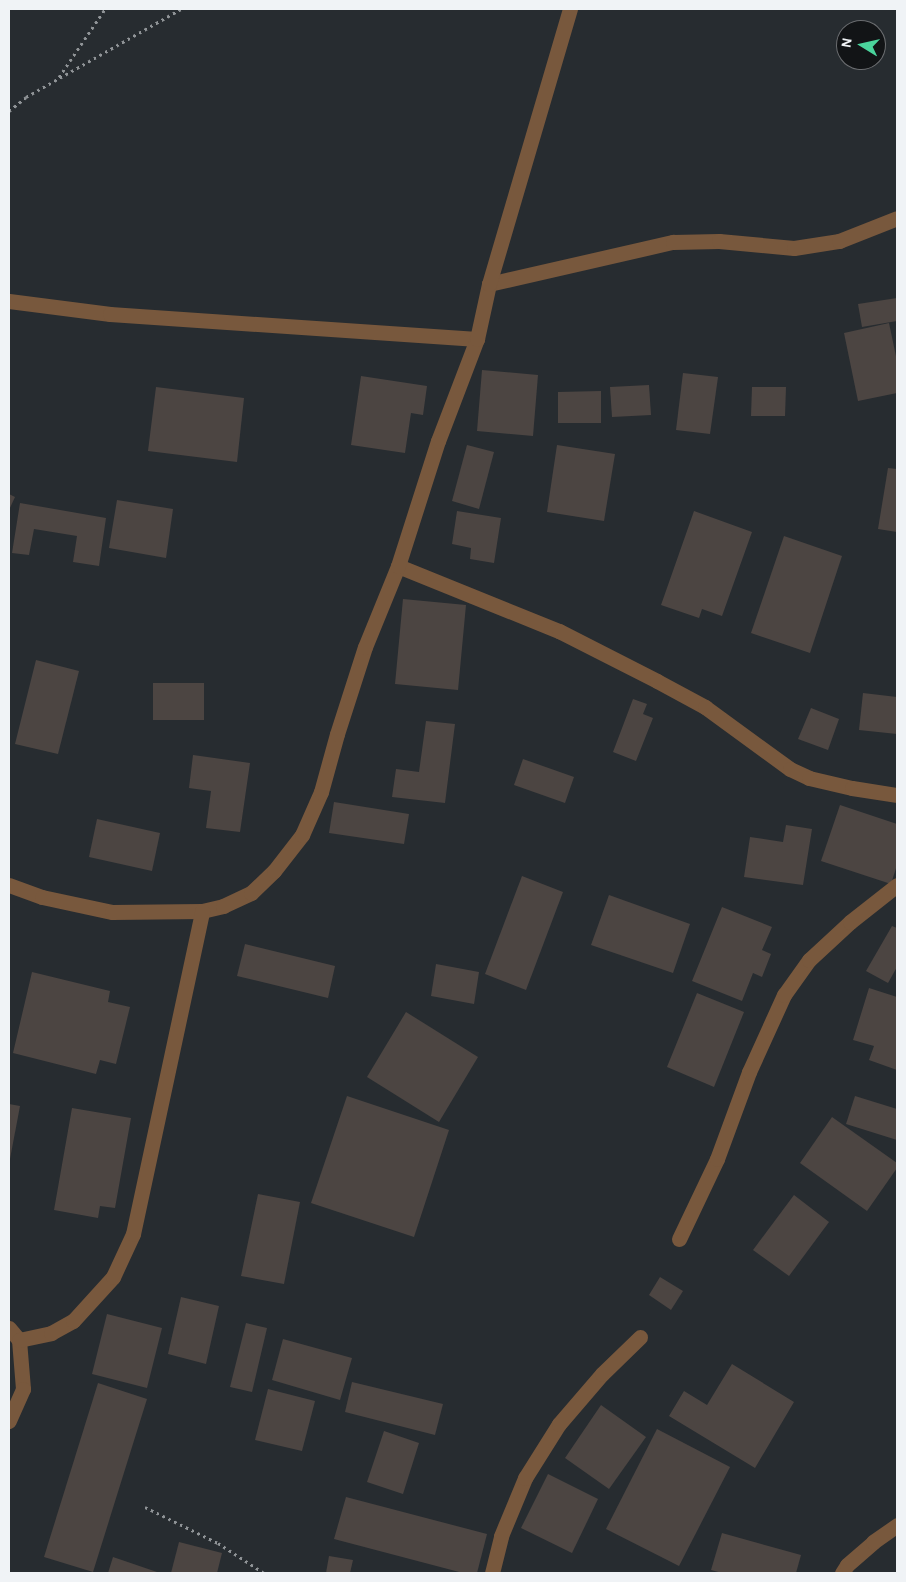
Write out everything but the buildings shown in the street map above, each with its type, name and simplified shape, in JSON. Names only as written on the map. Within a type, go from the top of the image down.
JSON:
[{"type":"street","points":[[9,885],[42,897],[112,912],[202,911],[223,906],[251,893],[274,871],[302,835],[321,792],[365,646],[398,566],[438,441],[477,339],[489,284],[570,9]]},
{"type":"street","points":[[489,284],[673,242],[719,241],[794,248],[839,241],[897,218]]},
{"type":"street","points":[[9,301],[110,314],[477,339]]},
{"type":"street","points":[[398,566],[560,631],[657,681],[705,707],[790,770],[809,778],[852,788],[897,795]]},
{"type":"street","points":[[679,1239],[716,1159],[756,1055],[784,995],[810,960],[850,922],[897,885]]},
{"type":"street","points":[[19,1340],[50,1333],[73,1321],[113,1277],[133,1234],[202,911]]},
{"type":"street","points":[[9,1328],[19,1340],[23,1389],[9,1421]]},
{"type":"street","points":[[492,1573],[501,1536],[525,1478],[559,1424],[602,1374],[640,1337]]},
{"type":"street","points":[[842,1573],[847,1565],[873,1542],[897,1525]]},
{"type":"path","points":[[57,79],[104,9]]},
{"type":"path","points":[[9,111],[26,97],[181,9]]},
{"type":"path","points":[[145,1506],[218,1543],[264,1573]]}]
